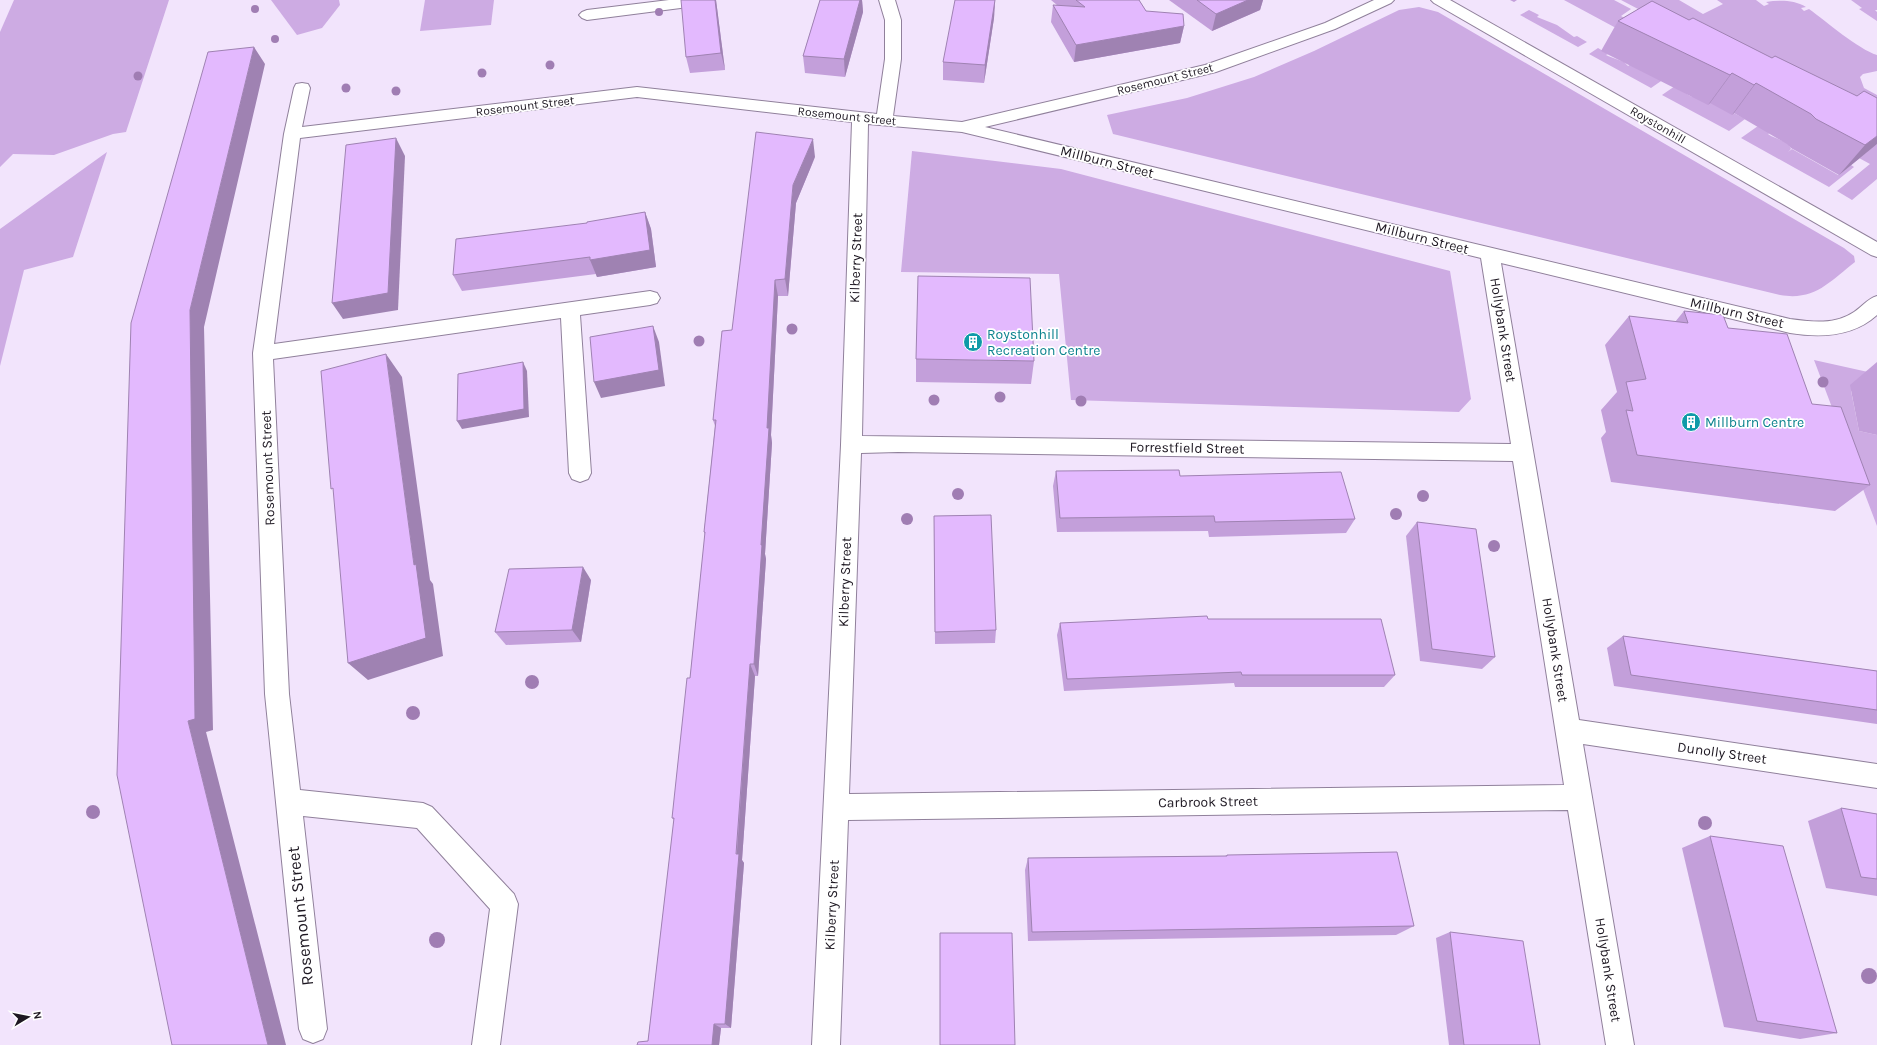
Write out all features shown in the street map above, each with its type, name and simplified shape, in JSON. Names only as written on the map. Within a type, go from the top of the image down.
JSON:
[{"type":"street","points":[[587,15],[704,0]]},
{"type":"street","points":[[884,120],[893,52],[893,20],[887,0]]},
{"type":"street","name":"Rosemount Street","points":[[292,134],[637,92],[860,118],[962,127],[1210,69],[1330,26],[1386,0]]},
{"type":"street","name":"Roystonhill","points":[[1439,0],[1877,250]]},
{"type":"street","name":"Rosemount Street","points":[[302,88],[292,134],[263,353],[277,694],[313,1029]]},
{"type":"street","name":"Kilberry Street","points":[[826,1045],[850,445],[860,118]]},
{"type":"street","name":"Millburn Street","points":[[962,127],[1490,255],[1802,328],[1831,328],[1853,322],[1860,318],[1877,303]]},
{"type":"street","name":"Hollybank Street","points":[[1490,255],[1620,1045]]},
{"type":"street","points":[[263,353],[650,298]]},
{"type":"street","points":[[570,309],[580,473]]},
{"type":"street","name":"Forrestfield Street","points":[[850,445],[898,444],[1523,453]]},
{"type":"street","name":"Dunolly Street","points":[[1568,730],[1877,776]]},
{"type":"street","name":"Carbrook Street","points":[[836,807],[1580,797]]},
{"type":"street","points":[[288,802],[423,816],[504,904],[486,1045]]},
{"type":"shaded area","points":[[14,0],[169,0],[126,132],[113,134],[54,155],[13,154],[0,167],[0,32]]},
{"type":"shaded area","points":[[271,0],[339,0],[340,5],[322,28],[297,35]]},
{"type":"shaded area","points":[[425,0],[494,0],[491,25],[420,31]]},
{"type":"shaded area","points":[[1564,0],[1614,0],[1631,9],[1621,16],[1628,20],[1616,28]]},
{"type":"shaded area","points":[[1621,0],[1679,0],[1703,14],[1723,4],[1717,0],[1756,0],[1764,6],[1769,4],[1766,2],[1787,1],[1806,7],[1801,8],[1804,11],[1809,9],[1852,41],[1869,52],[1877,55],[1877,71],[1863,74],[1860,77],[1864,88],[1877,95],[1877,108],[1680,31]]},
{"type":"shaded area","points":[[1851,0],[1877,0],[1877,10],[1875,10],[1877,12],[1877,21],[1859,9],[1862,8]]},
{"type":"shaded area","points":[[1419,7],[1438,12],[1844,248],[1854,256],[1855,262],[1829,283],[1812,292],[1803,295],[1780,295],[1113,134],[1107,115],[1187,98],[1254,77],[1314,51],[1399,10]]},
{"type":"shaded area","points":[[1529,10],[1539,15],[1537,17],[1557,25],[1574,37],[1577,36],[1587,42],[1578,47],[1520,15]]},
{"type":"shaded area","points":[[1598,48],[1608,54],[1606,55],[1624,62],[1628,66],[1633,63],[1664,79],[1651,88],[1589,54]]},
{"type":"shaded area","points":[[1675,86],[1690,96],[1713,102],[1745,119],[1729,131],[1662,95]]},
{"type":"shaded area","points":[[1758,126],[1770,133],[1768,134],[1771,136],[1788,143],[1791,149],[1788,152],[1792,149],[1838,175],[1851,165],[1854,167],[1829,187],[1741,138]]},
{"type":"shaded area","points":[[1877,144],[1877,179],[1852,200],[1837,191],[1870,164],[1859,158]]},
{"type":"shaded area","points":[[912,151],[1061,169],[1450,271],[1471,399],[1459,412],[1071,400],[1059,274],[901,272]]},
{"type":"shaded area","points":[[107,152],[73,257],[24,270],[0,366],[0,229]]},
{"type":"shaded area","points":[[1814,360],[1877,374],[1851,391],[1859,431],[1877,435],[1877,526]]},
{"type":"building","points":[[681,0],[715,0],[721,53],[686,57]]},
{"type":"building","points":[[820,0],[860,0],[844,59],[803,56]]},
{"type":"building","points":[[955,0],[995,0],[985,65],[943,62]]},
{"type":"building","points":[[1076,0],[1139,0],[1146,11],[1183,14],[1184,26],[1076,45],[1053,5],[1085,7]]},
{"type":"building","points":[[1197,0],[1248,0],[1216,14]]},
{"type":"building","points":[[1652,1],[1689,20],[1693,18],[1772,58],[1775,56],[1857,96],[1864,91],[1877,98],[1877,136],[1865,145],[1816,119],[1811,114],[1756,83],[1754,85],[1732,73],[1730,75],[1618,21]]},
{"type":"building","points":[[254,47],[190,310],[195,719],[188,721],[268,1045],[172,1045],[117,775],[131,323],[208,52]]},
{"type":"building","points":[[756,132],[813,139],[793,185],[785,279],[775,280],[767,428],[769,428],[762,545],[754,664],[750,664],[736,854],[739,854],[725,1024],[714,1024],[712,1045],[637,1045],[638,1042],[648,1041],[674,818],[672,818],[687,678],[690,678],[716,420],[713,420],[722,331],[732,330]]},
{"type":"building","points":[[396,138],[388,293],[332,303],[346,145]]},
{"type":"building","points":[[645,212],[650,250],[590,260],[590,257],[453,275],[456,239],[587,223]]},
{"type":"building","name":"Roystonhill Recreation Centre","points":[[918,276],[1030,278],[1034,361],[916,359]]},
{"type":"building","name":"Millburn Centre","points":[[1684,311],[1723,315],[1728,328],[1787,334],[1812,404],[1841,407],[1870,485],[1637,455],[1626,410],[1633,411],[1626,382],[1646,379],[1629,316],[1688,323]]},
{"type":"building","points":[[653,326],[659,370],[594,382],[590,337]]},
{"type":"building","points":[[386,354],[414,565],[416,564],[426,638],[348,663],[321,371]]},
{"type":"building","points":[[523,362],[524,409],[457,421],[458,374]]},
{"type":"building","points":[[1179,470],[1180,476],[1341,472],[1355,519],[1215,522],[1214,516],[1060,518],[1056,471]]},
{"type":"building","points":[[991,515],[996,630],[935,632],[934,516]]},
{"type":"building","points":[[1417,522],[1476,529],[1495,657],[1432,649]]},
{"type":"building","points":[[583,567],[572,630],[495,632],[509,569]]},
{"type":"building","points":[[1207,616],[1208,619],[1381,619],[1395,675],[1242,675],[1241,672],[1067,679],[1060,623]]},
{"type":"building","points":[[1623,636],[1877,671],[1877,710],[1631,675]]},
{"type":"building","points":[[1841,808],[1877,814],[1877,879],[1861,877]]},
{"type":"building","points":[[1710,836],[1783,846],[1837,1033],[1757,1021]]},
{"type":"building","points":[[1397,852],[1414,926],[1032,932],[1028,858],[1227,856]]},
{"type":"building","points":[[1450,932],[1523,941],[1540,1045],[1464,1045]]},
{"type":"building","points":[[940,933],[1012,933],[1015,1045],[940,1045]]},
{"type":"place","name":"Roystonhill Recreation Centre","points":[[973,342]]},
{"type":"place","name":"Millburn Centre","points":[[1691,422]]}]
